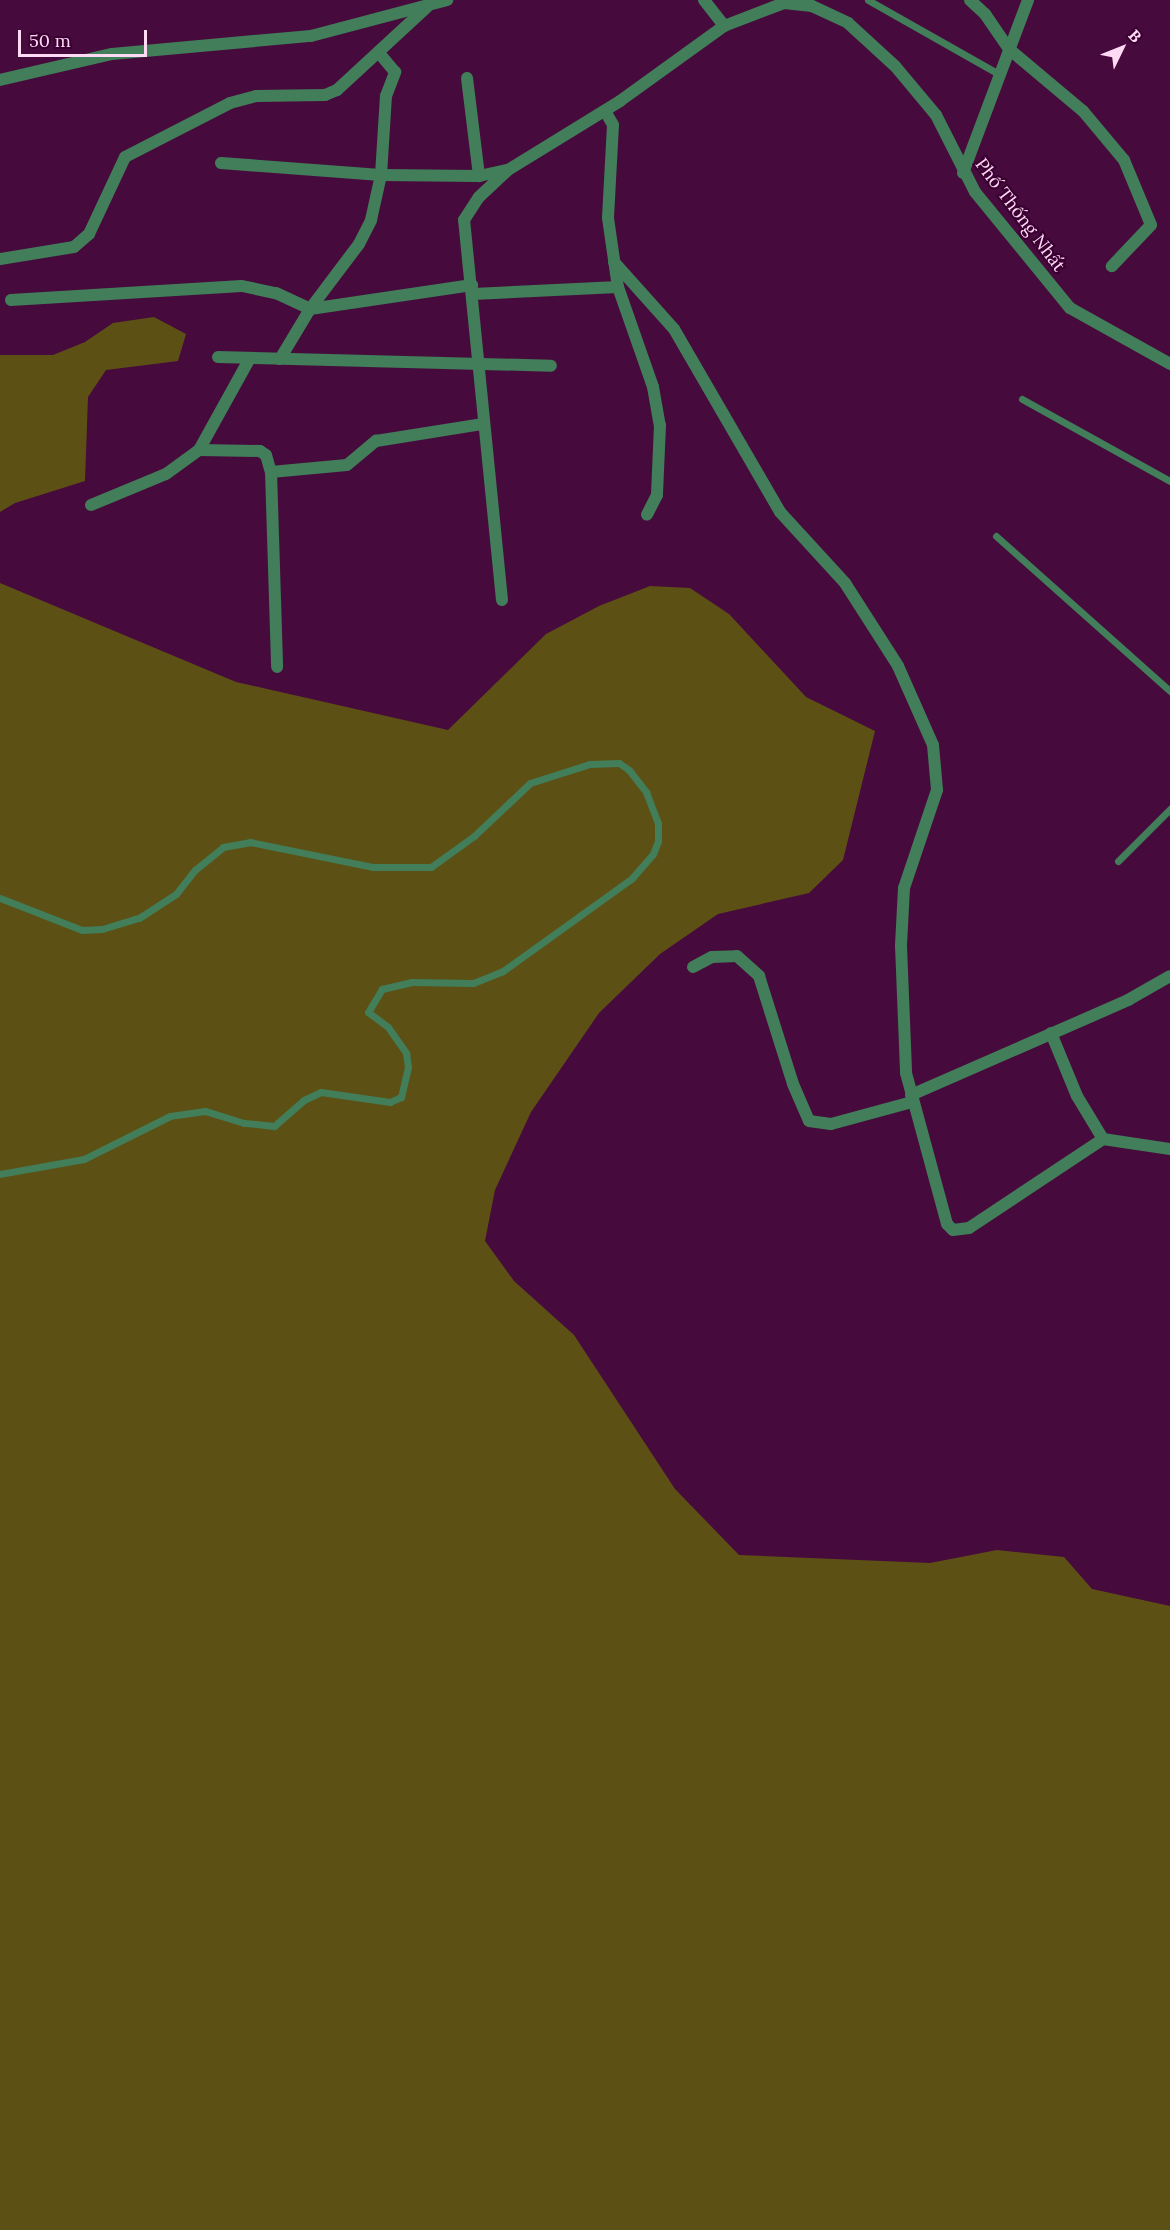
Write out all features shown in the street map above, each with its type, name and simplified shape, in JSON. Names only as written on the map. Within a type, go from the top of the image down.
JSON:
[{"type":"street","points":[[0,80],[112,54],[311,36],[447,0]]},
{"type":"street","points":[[502,600],[482,424],[472,289],[464,220],[479,197],[508,170],[605,111],[724,26],[704,0]]},
{"type":"street","points":[[970,0],[985,14],[1009,49],[1083,111],[1124,160],[1151,225],[1112,266]]},
{"type":"street","points":[[963,173],[1028,0]]},
{"type":"street","name":"Phố Thống Nhất","points":[[724,26],[784,3],[812,6],[848,23],[895,66],[936,115],[963,173],[1028,261],[1070,308],[1170,364]]},
{"type":"street","points":[[0,259],[63,251],[83,241],[120,163],[132,153],[230,103],[256,96],[325,95],[338,90],[427,7]]},
{"type":"street","points":[[280,359],[310,309],[367,232],[381,176],[386,96],[395,72],[378,52]]},
{"type":"street","points":[[467,78],[479,176]]},
{"type":"street","points":[[605,111],[613,125],[608,218],[618,287],[653,387],[660,425],[657,495],[647,515]]},
{"type":"street","points":[[221,163],[381,176],[479,176],[508,170]]},
{"type":"street","points":[[614,262],[674,329],[780,512],[845,583],[898,666],[933,745],[937,789],[904,888],[901,946],[906,1073],[946,1224],[953,1230],[969,1228],[1103,1139],[1170,1149]]},
{"type":"street","points":[[11,300],[242,286],[276,293],[310,309],[472,289],[618,287]]},
{"type":"street","points":[[218,357],[478,367],[551,366]]},
{"type":"street","points":[[208,451],[250,358]]},
{"type":"street","points":[[271,472],[347,465],[376,441],[482,424]]},
{"type":"street","points":[[91,505],[166,474],[208,451],[260,451],[266,455],[271,472],[277,667]]},
{"type":"street","points":[[693,967],[712,957],[737,956],[759,976],[793,1084],[809,1121],[831,1124],[912,1099],[1051,1033],[1128,1000],[1170,976]]},
{"type":"street","points":[[1051,1033],[1077,1096],[1103,1139]]},
{"type":"lane","points":[[868,0],[999,74]]},
{"type":"lane","points":[[1022,399],[1170,481]]},
{"type":"lane","points":[[996,536],[1170,691]]},
{"type":"lane","points":[[0,898],[81,930],[102,929],[139,918],[176,894],[195,870],[224,847],[250,842],[373,867],[431,867],[474,836],[530,783],[590,764],[619,763],[629,770],[646,792],[658,823],[658,840],[653,854],[631,879],[503,971],[473,983],[411,982],[382,990],[368,1012],[388,1027],[406,1053],[408,1067],[401,1097],[390,1102],[321,1092],[304,1100],[274,1126],[244,1123],[205,1111],[170,1116],[84,1159],[0,1174]]},
{"type":"lane","points":[[1118,861],[1170,809]]},
{"type":"shaded area","points":[[154,317],[186,334],[178,361],[106,370],[88,397],[85,481],[15,503],[0,512],[0,355],[53,355],[85,342],[113,323]]},
{"type":"shaded area","points":[[0,583],[236,682],[448,730],[546,634],[599,606],[650,586],[690,588],[729,614],[806,697],[875,731],[843,860],[809,893],[718,914],[660,954],[599,1013],[531,1112],[495,1190],[485,1241],[514,1281],[574,1335],[675,1489],[739,1555],[930,1563],[997,1550],[1064,1557],[1092,1589],[1170,1606],[1170,2230],[0,2230]]}]
